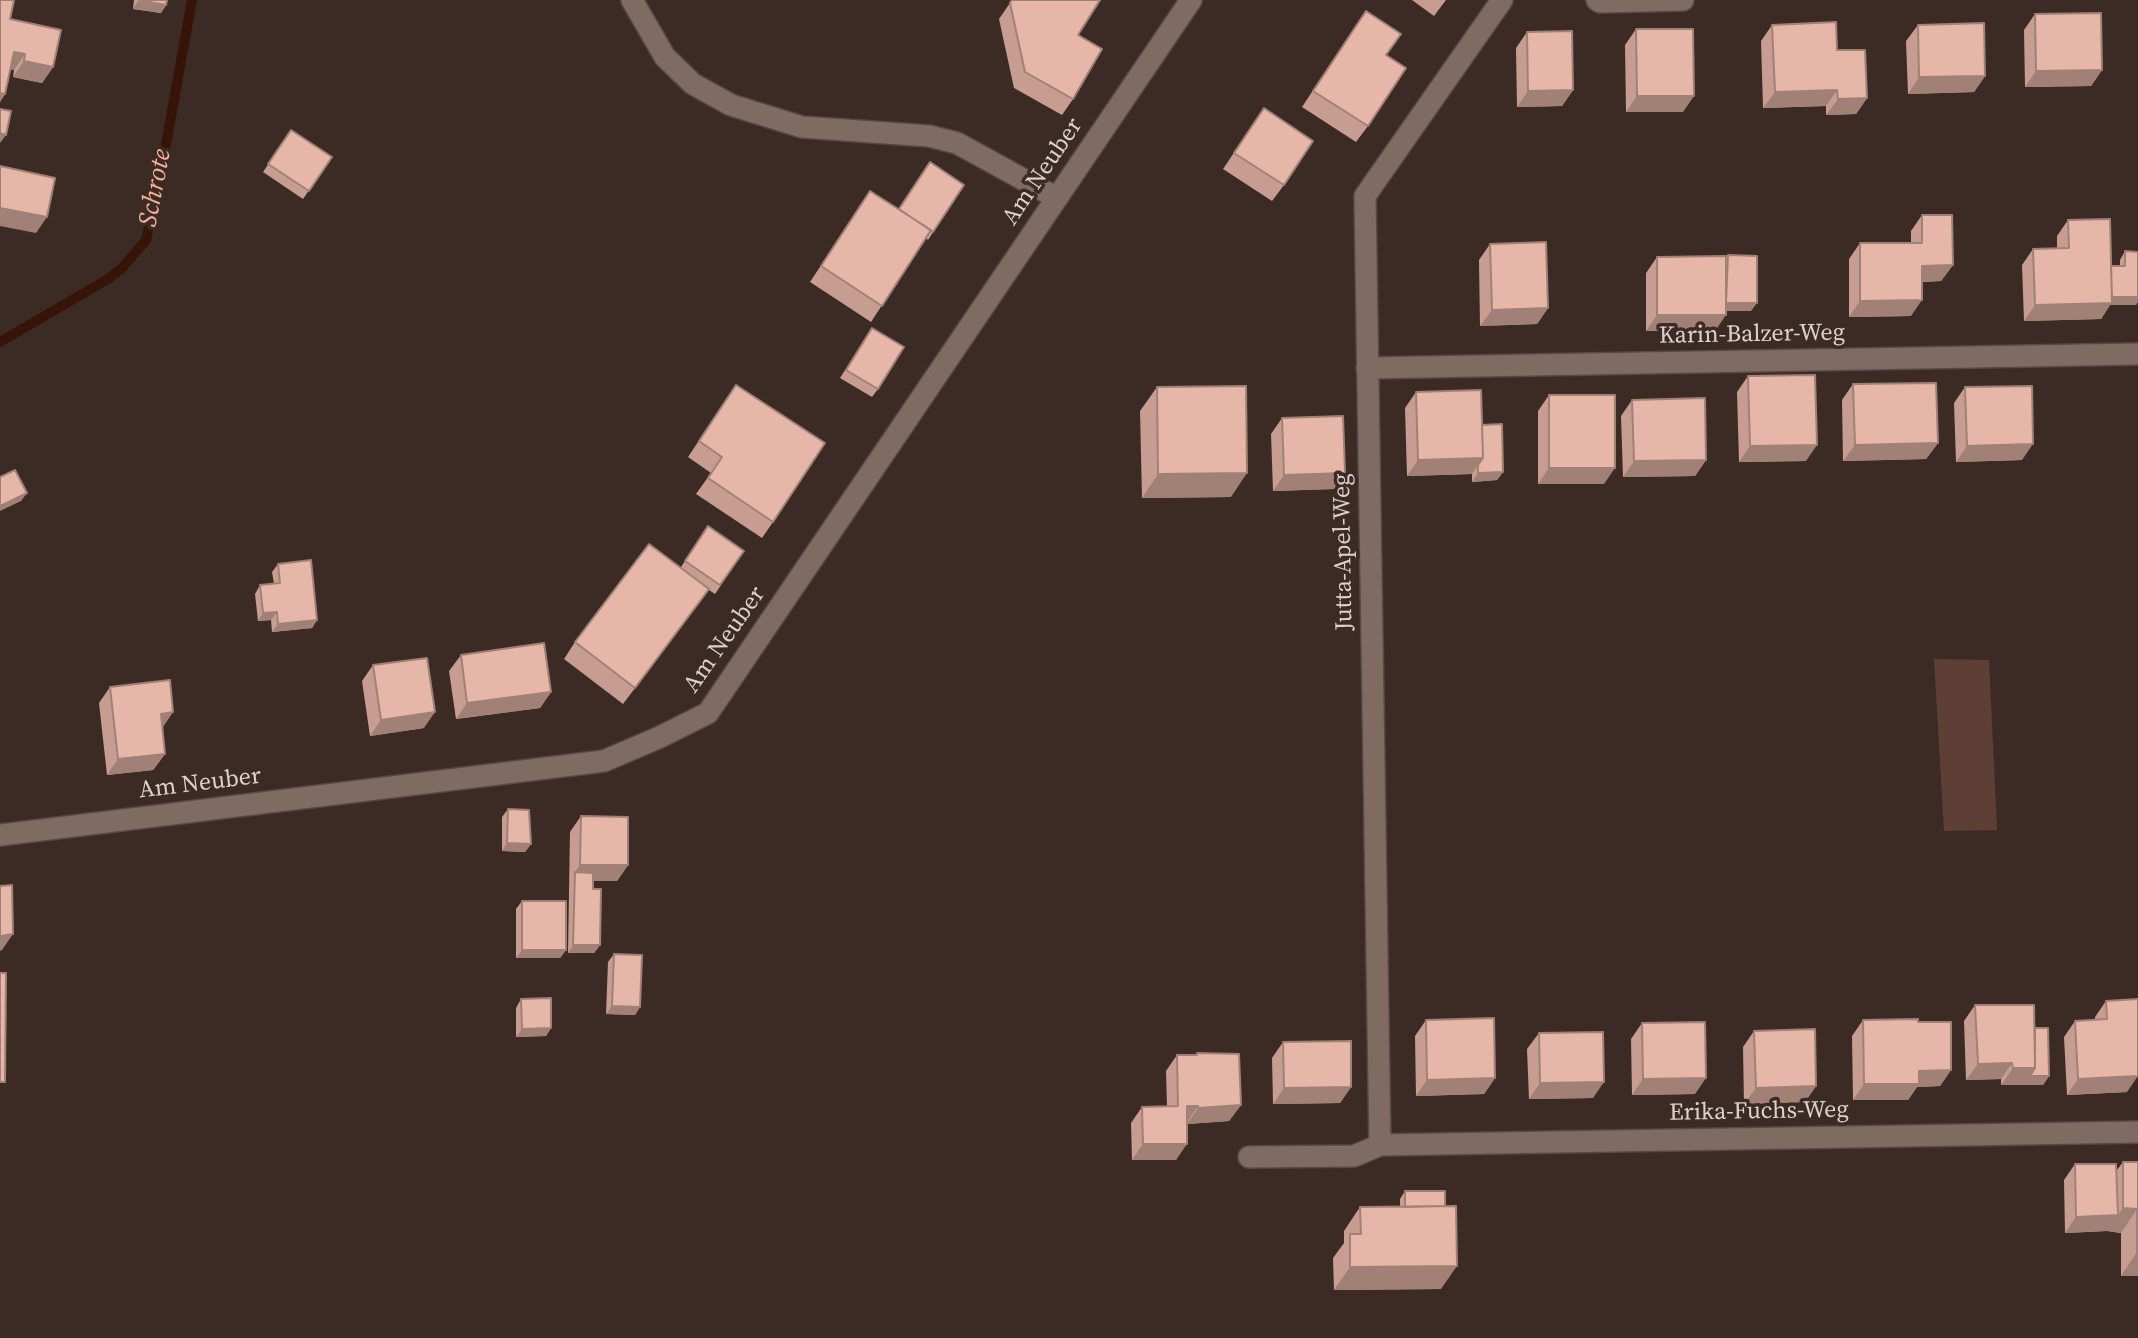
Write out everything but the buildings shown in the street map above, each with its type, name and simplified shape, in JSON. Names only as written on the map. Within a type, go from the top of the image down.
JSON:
[{"type":"street","points":[[632,0],[654,43],[677,71],[694,85],[731,105],[802,127],[929,136],[957,144],[1057,198]]},
{"type":"street","name":"Am Neuber","points":[[0,835],[604,761],[708,713],[1191,0]]},
{"type":"street","name":"Jutta-Apel-Weg","points":[[1380,1145],[1365,196],[1502,0]]},
{"type":"street","points":[[1597,0],[1683,0]]},
{"type":"street","name":"Karin-Balzer-Weg","points":[[1367,369],[2138,354]]},
{"type":"street","name":"Erika-Fuchs-Weg","points":[[1249,1157],[1354,1156],[1380,1145],[2138,1132]]},
{"type":"shaded area","points":[[1934,659],[1989,660],[1997,830],[1944,831]]},
{"type":"waterway","name":"Schrote","points":[[0,342],[108,279],[122,268],[146,240],[192,0]]}]
